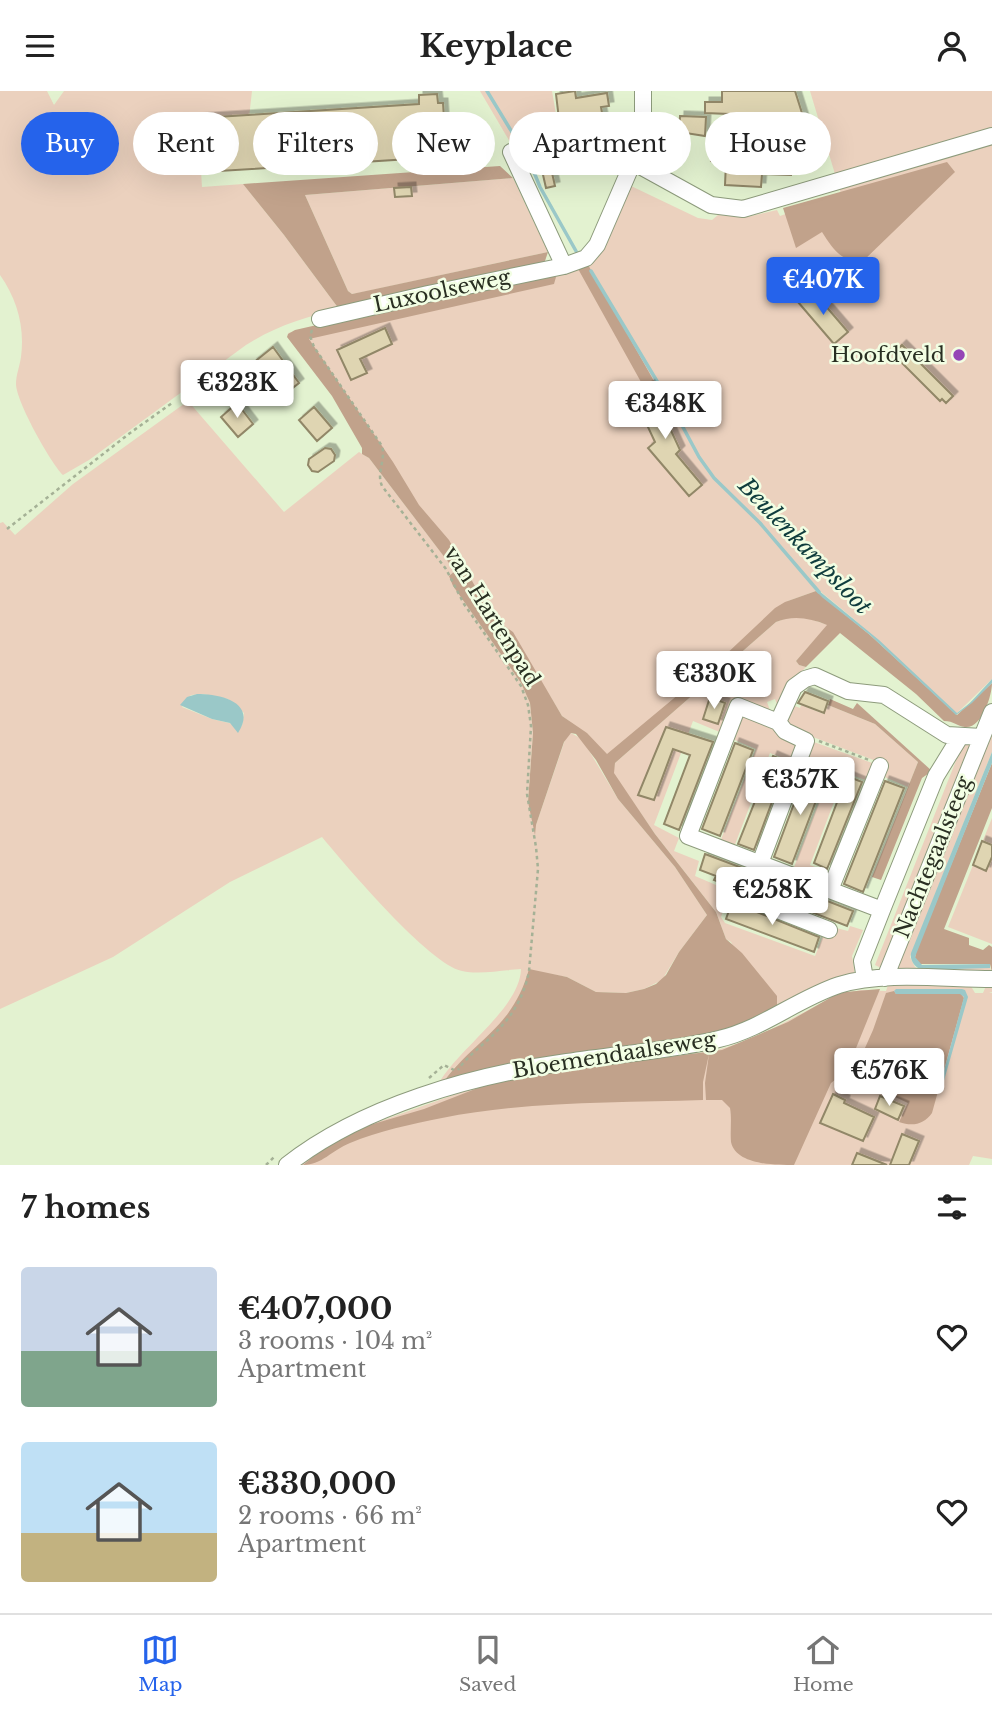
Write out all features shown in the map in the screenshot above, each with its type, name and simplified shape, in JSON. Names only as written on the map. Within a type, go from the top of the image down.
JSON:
[{"type":"street","name":"Luxoolseweg","points":[[643,91],[643,112]]},
{"type":"street","points":[[657,175],[711,205],[754,208],[992,136]]},
{"type":"street","points":[[522,175],[564,266]]},
{"type":"street","name":"Luxoolseweg","points":[[320,319],[576,263],[593,252],[628,175]]},
{"type":"street","points":[[778,722],[793,687],[804,679],[815,676],[848,691],[884,695],[896,700],[917,718],[940,732],[960,737],[982,737]]},
{"type":"street","name":"Nachtegaalsteeg","points":[[806,741],[785,731],[778,722],[738,706],[688,836],[882,910]]},
{"type":"street","name":"Nachtegaalsteeg","points":[[885,978],[992,712]]},
{"type":"street","name":"Nachtegaalsteeg","points":[[865,979],[862,961],[882,910],[936,776],[960,737]]},
{"type":"street","points":[[806,741],[747,898],[829,930]]},
{"type":"street","points":[[831,890],[880,766]]},
{"type":"street","name":"Bloemendaalseweg","points":[[287,1165],[324,1138],[354,1122],[456,1085],[527,1068],[721,1039],[760,1024],[822,992],[865,979],[992,979]]},
{"type":"path","name":"van Hartenpad","points":[[320,319],[311,331],[311,341],[380,442],[384,457],[379,477],[382,486],[446,569],[464,604],[521,686],[528,705],[531,726],[527,794],[538,869],[530,971],[526,985],[510,1014],[457,1072]]},
{"type":"path","points":[[7,530],[172,403]]},
{"type":"path","points":[[806,741],[813,739],[880,766]]},
{"type":"shaded area","points":[[0,91],[47,91],[54,105],[64,91],[252,91],[249,118],[239,119],[239,112],[133,112],[133,175],[201,175],[202,187],[243,184],[339,309],[291,323],[246,345],[89,460],[63,475],[35,431],[17,392],[22,346],[21,324],[11,294],[0,275]]},
{"type":"shaded area","points":[[480,91],[552,91],[556,112],[509,112],[509,140],[495,112],[492,112]]},
{"type":"shaded area","points":[[810,91],[992,91],[992,679],[956,714],[855,620],[809,582],[816,591],[788,601],[600,764],[585,744],[618,799],[675,867],[707,915],[662,980],[644,989],[626,993],[596,992],[567,977],[533,971],[511,1012],[494,1033],[439,1083],[511,998],[521,969],[469,972],[447,964],[389,912],[322,837],[230,882],[113,957],[0,1009],[0,523],[3,522],[15,535],[73,484],[188,401],[284,512],[359,452],[369,458],[456,572],[453,586],[521,683],[530,703],[533,733],[528,802],[536,825],[566,737],[571,733],[580,738],[288,333],[581,266],[629,185],[698,218],[712,220],[718,215],[747,217],[777,210],[780,216],[841,194],[831,161],[831,112],[816,112]],"holes":[[[203,694],[228,699],[244,713],[242,726],[212,719],[182,707],[191,695]]]},
{"type":"shaded area","points":[[947,162],[955,172],[861,263],[848,260],[838,253],[822,232],[796,248],[783,208]]},
{"type":"shaded area","points":[[495,166],[500,166],[513,178],[305,195],[348,291],[352,294],[548,252],[544,264],[339,309],[243,184],[392,174],[495,175]]},
{"type":"shaded area","points":[[513,178],[548,252],[352,294],[348,291],[305,195]]},
{"type":"shaded area","points":[[587,263],[654,381],[641,382],[577,267]]},
{"type":"shaded area","points":[[536,275],[554,275],[554,284],[309,339],[419,505],[449,540],[493,618],[513,632],[562,716],[587,733],[607,754],[721,659],[775,608],[816,591],[870,635],[957,715],[992,683],[992,688],[985,710],[976,723],[965,727],[944,721],[916,694],[840,633],[806,667],[799,665],[796,661],[827,625],[802,618],[776,622],[615,763],[614,773],[655,834],[716,912],[726,939],[742,953],[777,996],[777,1005],[752,1019],[694,1038],[538,1058],[444,1081],[504,1019],[522,989],[529,969],[567,977],[596,992],[626,993],[644,989],[656,984],[666,975],[679,952],[707,915],[675,867],[618,799],[596,760],[576,734],[571,733],[564,742],[535,835],[528,802],[533,733],[530,703],[521,683],[453,586],[449,576],[455,571],[369,458],[362,454],[362,448],[332,396],[287,337],[295,330]]},
{"type":"shaded area","points":[[787,618],[807,618],[828,625],[796,661],[806,667],[790,684],[779,710],[775,699],[767,702],[771,713],[736,699],[722,733],[693,721],[654,825],[679,838],[674,851],[699,861],[695,876],[730,891],[721,917],[725,923],[815,956],[824,934],[832,927],[848,931],[850,926],[863,930],[852,956],[855,975],[766,1016],[731,942],[726,939],[716,912],[655,834],[613,773],[615,763],[776,622]]},
{"type":"shaded area","points":[[830,699],[853,709],[857,703],[932,771],[922,778],[881,880],[872,877],[918,762],[875,724],[828,705]]},
{"type":"shaded area","points":[[792,705],[800,708],[801,705],[824,714],[828,705],[875,724],[918,762],[908,787],[880,775],[884,764],[792,729],[787,721]]},
{"type":"shaded area","points":[[741,715],[764,722],[796,743],[794,762],[770,753],[734,847],[720,842],[756,749],[730,738]]},
{"type":"shaded area","points":[[992,726],[992,752],[910,957],[915,967],[921,970],[990,967],[991,972],[899,971],[897,969]]},
{"type":"shaded area","points":[[811,741],[875,764],[869,781],[845,773],[810,865],[833,874],[826,881],[793,870],[830,773],[803,762]]},
{"type":"shaded area","points":[[963,743],[972,743],[881,968],[875,965]]},
{"type":"shaded area","points":[[992,763],[992,808],[944,929],[969,938],[969,945],[983,950],[989,945],[992,947],[992,972],[990,964],[920,964],[915,958],[916,952]]},
{"type":"shaded area","points":[[992,818],[992,944],[948,927]]},
{"type":"shaded area","points":[[969,983],[975,993],[983,993],[986,986],[992,983],[992,992],[989,992],[992,993],[992,1159],[973,1156],[969,1165],[301,1165],[317,1152],[361,1128],[473,1088],[528,1075],[714,1051],[768,1031],[837,995],[861,990],[886,991],[888,985]]},
{"type":"shaded area","points":[[880,989],[852,1058],[844,1073],[831,1083],[794,1165],[757,1162],[734,1150],[731,1142],[730,1108],[722,1100],[706,1100],[705,1083],[709,1054],[703,1082],[703,1100],[572,1104],[474,1112],[372,1135],[344,1146],[316,1163],[303,1165],[324,1148],[363,1127],[424,1109],[488,1084],[567,1070],[722,1050],[788,1022],[835,995]]},
{"type":"shaded area","points":[[894,991],[896,994],[961,994],[964,998],[932,1113],[922,1122],[913,1124],[899,1122],[908,1103],[852,1077],[886,993]]},
{"type":"water","points":[[816,591],[879,640],[957,713],[992,679],[992,683],[972,703],[956,715],[870,635],[823,598]]},
{"type":"water","points":[[197,694],[225,698],[240,707],[243,722],[238,733],[230,723],[212,719],[180,705],[187,697]]},
{"type":"water","points":[[992,752],[992,763],[915,957],[922,965],[990,964],[990,968],[921,970],[913,963],[911,953]]},
{"type":"water","points":[[896,989],[965,990],[968,997],[941,1091],[939,1089],[964,997],[960,994],[896,994]]},
{"type":"building","points":[[575,91],[576,98],[607,93],[609,106],[601,107],[602,112],[558,112],[556,94]]},
{"type":"building","points":[[722,91],[795,91],[802,112],[705,112],[705,102],[722,102]]},
{"type":"building","points":[[437,94],[438,103],[443,103],[444,112],[392,112],[392,160],[378,161],[378,112],[294,112],[419,104],[419,95]]},
{"type":"building","points":[[253,115],[253,169],[239,170],[239,116]]},
{"type":"building","points":[[691,116],[705,117],[705,136],[691,134]]},
{"type":"building","points":[[543,175],[552,175],[555,186],[546,188]]},
{"type":"building","points":[[725,175],[762,175],[761,187],[725,185]]},
{"type":"building","points":[[411,187],[412,196],[395,197],[394,188]]},
{"type":"building","points":[[812,290],[848,332],[834,344],[798,302]]},
{"type":"building","points":[[385,328],[392,344],[360,359],[367,373],[351,380],[337,350]]},
{"type":"building","points":[[902,345],[953,396],[946,403],[942,399],[940,401],[893,354]]},
{"type":"building","points":[[273,347],[299,383],[281,397],[268,381],[245,394],[239,384],[261,372],[253,363]]},
{"type":"building","points":[[650,385],[680,450],[676,454],[702,485],[689,496],[648,448],[655,442],[633,395]]},
{"type":"building","points":[[237,403],[253,424],[238,437],[221,417]]},
{"type":"building","points":[[314,407],[332,428],[317,441],[299,420]]},
{"type":"building","points":[[325,448],[331,449],[335,455],[334,461],[318,472],[312,471],[308,465],[309,459]]},
{"type":"building","points":[[805,692],[828,701],[824,713],[798,703]]},
{"type":"building","points":[[710,697],[725,703],[718,724],[703,719]]},
{"type":"building","points":[[666,727],[713,742],[679,830],[664,824],[690,755],[673,749],[654,800],[638,795]]},
{"type":"building","points":[[735,743],[753,750],[720,836],[702,829]]},
{"type":"building","points":[[773,756],[787,762],[754,850],[738,844]]},
{"type":"building","points":[[807,769],[825,777],[792,864],[774,857]]},
{"type":"building","points":[[847,776],[862,782],[827,869],[814,863]]},
{"type":"building","points":[[885,781],[904,788],[863,892],[844,884]]},
{"type":"building","points":[[982,841],[992,845],[992,857],[986,871],[973,865]]},
{"type":"building","points":[[705,854],[745,869],[737,889],[714,880],[716,876],[700,870]]},
{"type":"building","points":[[766,877],[853,911],[847,926],[760,892]]},
{"type":"building","points":[[732,902],[819,937],[814,952],[726,919]]},
{"type":"building","points":[[833,1094],[845,1100],[844,1103],[874,1117],[863,1141],[820,1123]]},
{"type":"building","points":[[880,1096],[904,1106],[898,1120],[875,1109]]},
{"type":"building","points":[[902,1134],[919,1141],[909,1165],[890,1165]]},
{"type":"building","points":[[857,1153],[887,1165],[852,1165]]},
{"type":"waterway","name":"Beulenkampsloot","points":[[487,91],[529,160],[540,187],[576,251]]},
{"type":"waterway","name":"Beulenkampsloot","points":[[591,271],[699,457],[714,478],[760,523],[819,592]]},
{"type":"place","name":"Hoofdveld","points":[[959,355]]}]
